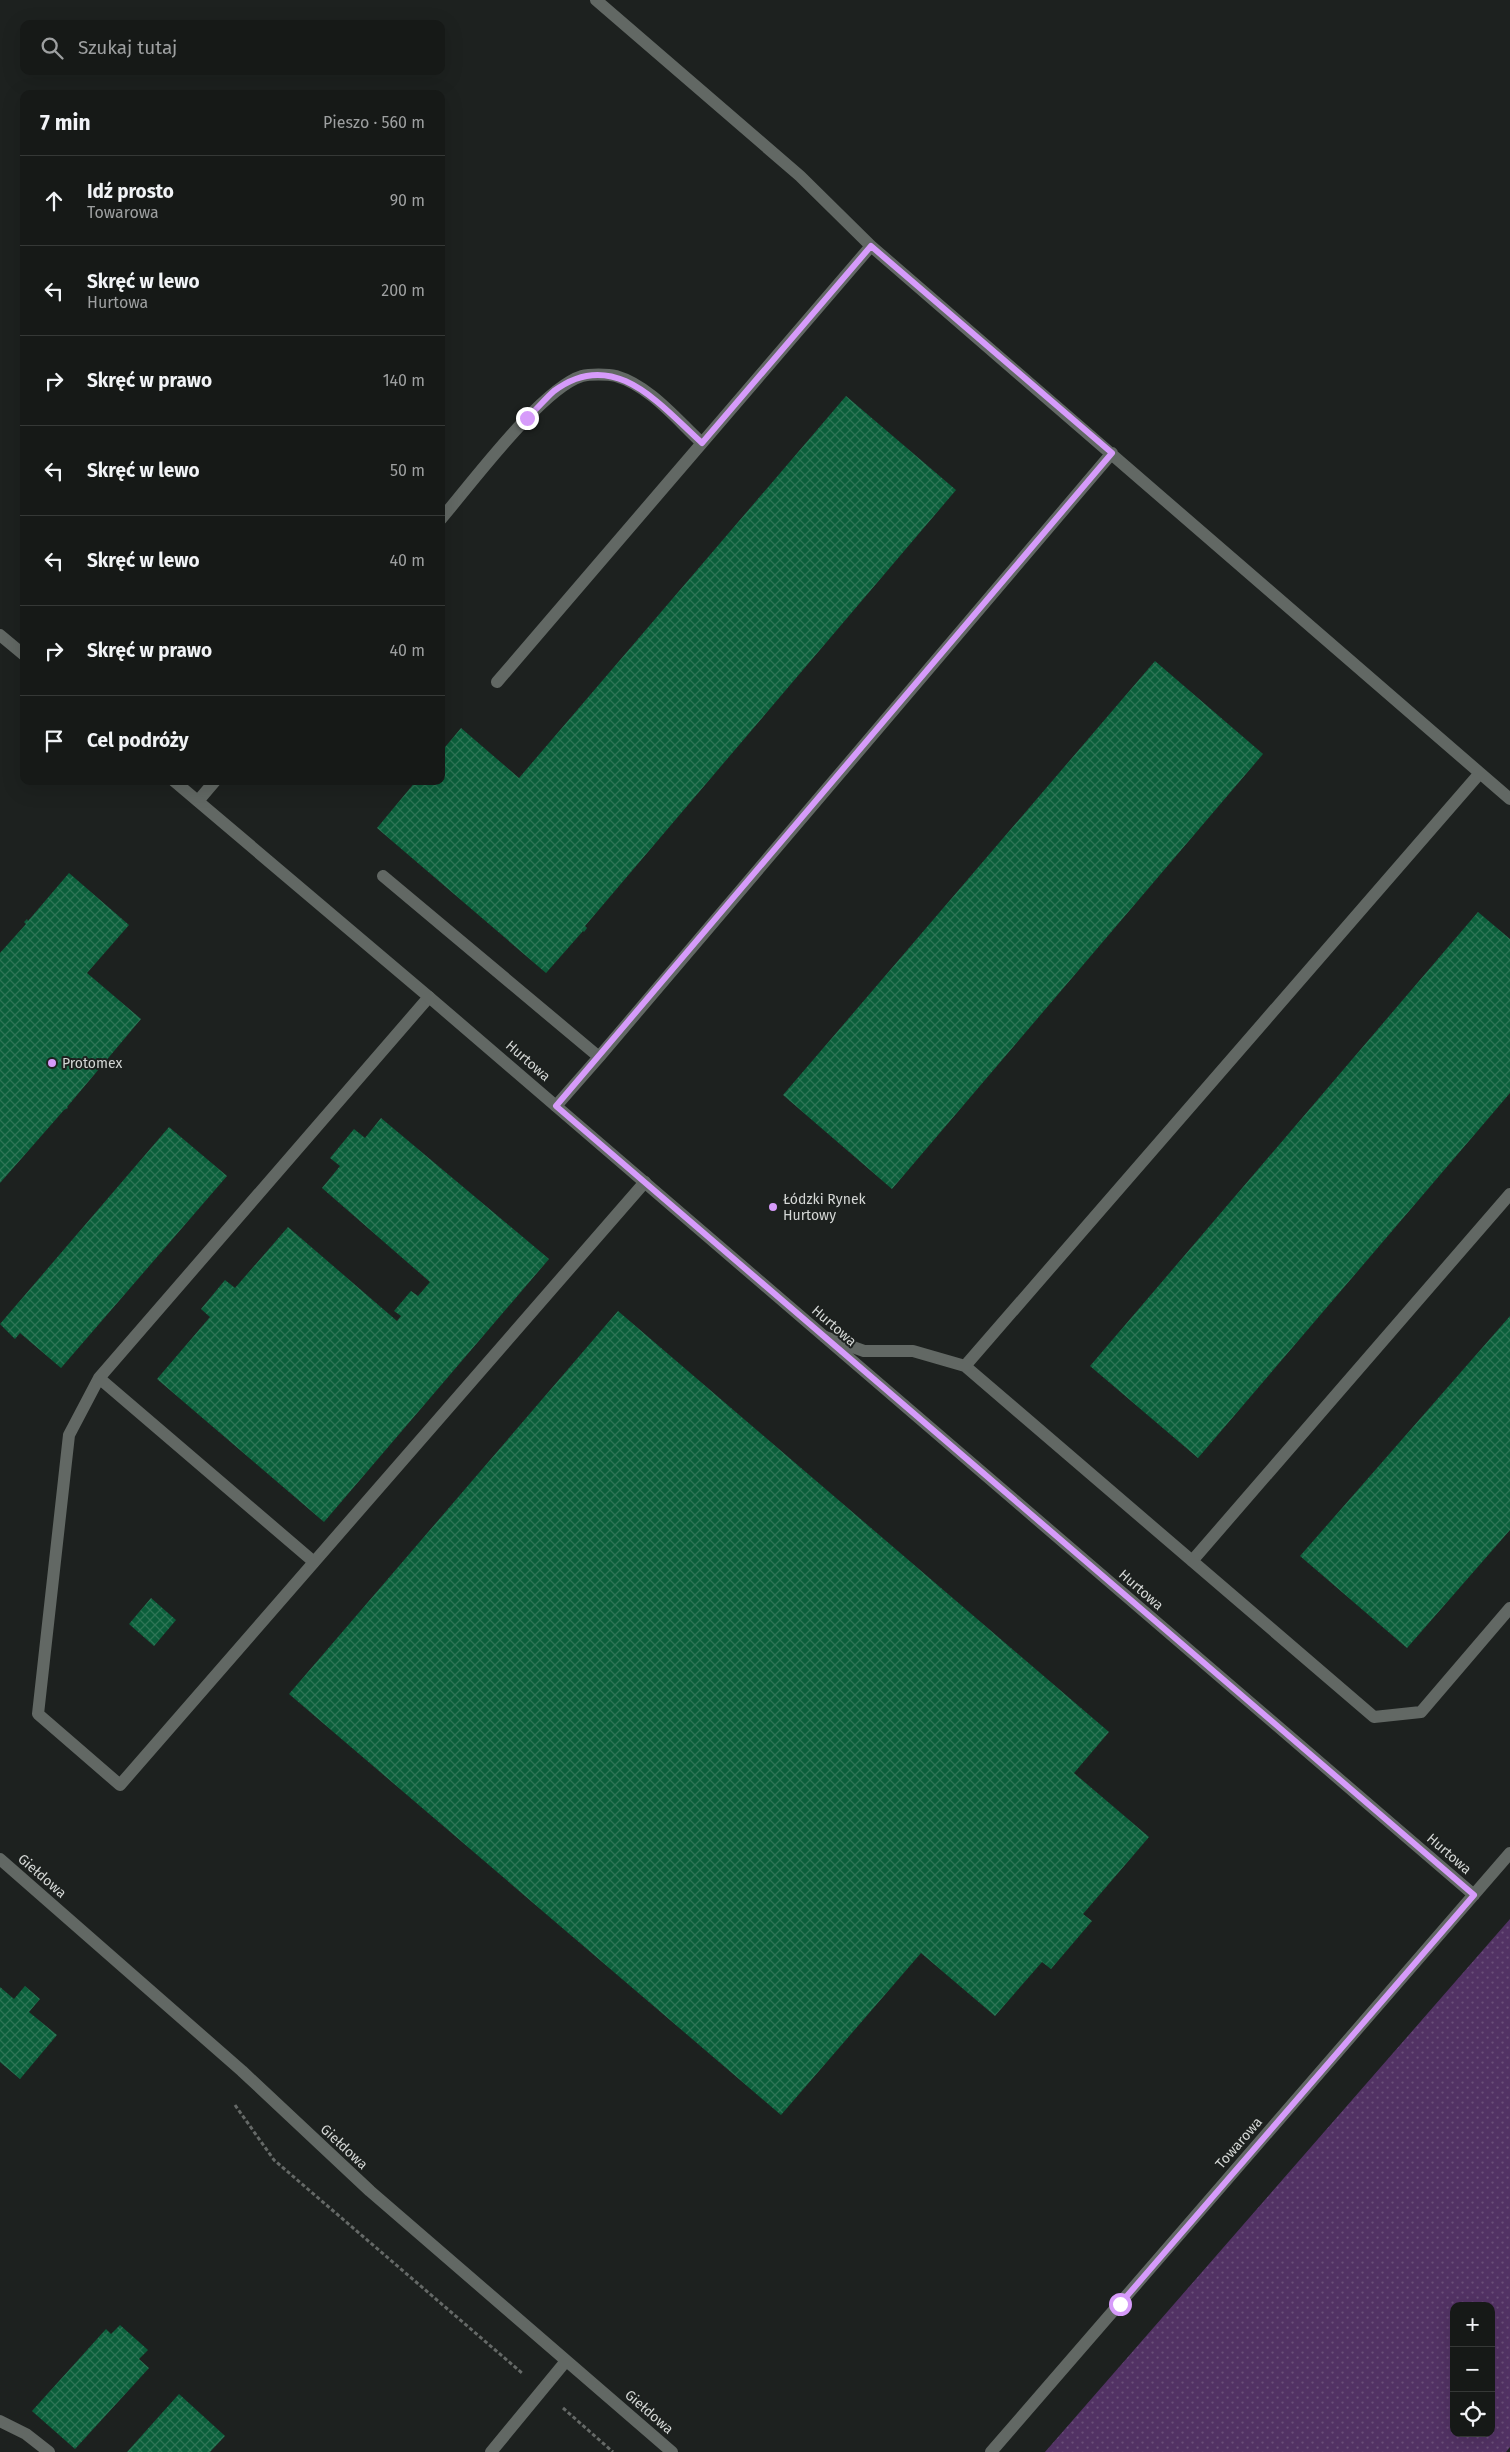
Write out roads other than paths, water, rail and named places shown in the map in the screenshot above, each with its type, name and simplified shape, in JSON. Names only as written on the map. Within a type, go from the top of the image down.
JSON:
[{"type":"street","points":[[596,0],[800,176],[871,246],[1510,799]]},
{"type":"street","points":[[497,682],[871,246]]},
{"type":"street","points":[[445,513],[527,418],[554,391],[582,376],[614,375],[640,387],[702,443]]},
{"type":"street","points":[[556,1106],[1112,453]]},
{"type":"street","points":[[0,635],[20,652]]},
{"type":"street","points":[[965,1366],[1480,773]]},
{"type":"street","name":"Hurtowa","points":[[179,785],[645,1182],[1474,1895]]},
{"type":"street","points":[[198,802],[213,785]]},
{"type":"street","points":[[383,876],[599,1056]]},
{"type":"street","points":[[429,997],[99,1378],[69,1435],[38,1714],[120,1785],[645,1182]]},
{"type":"street","points":[[1192,1561],[1510,1194]]},
{"type":"street","points":[[824,1337],[864,1351],[913,1351],[965,1366],[1374,1716],[1421,1712],[1510,1608]]},
{"type":"street","points":[[99,1378],[314,1562]]},
{"type":"street","name":"Towarowa","points":[[991,2452],[1510,1853]]},
{"type":"street","name":"Giełdowa","points":[[0,1859],[242,2071],[370,2191],[672,2452]]},
{"type":"street","points":[[491,2452],[566,2361]]},
{"type":"street","points":[[0,2421],[26,2434],[49,2452]]},
{"type":"place","name":"Protomex","points":[[52,1063]]},
{"type":"place","name":"Łódzki Rynek Hurtowy","points":[[773,1207]]}]
